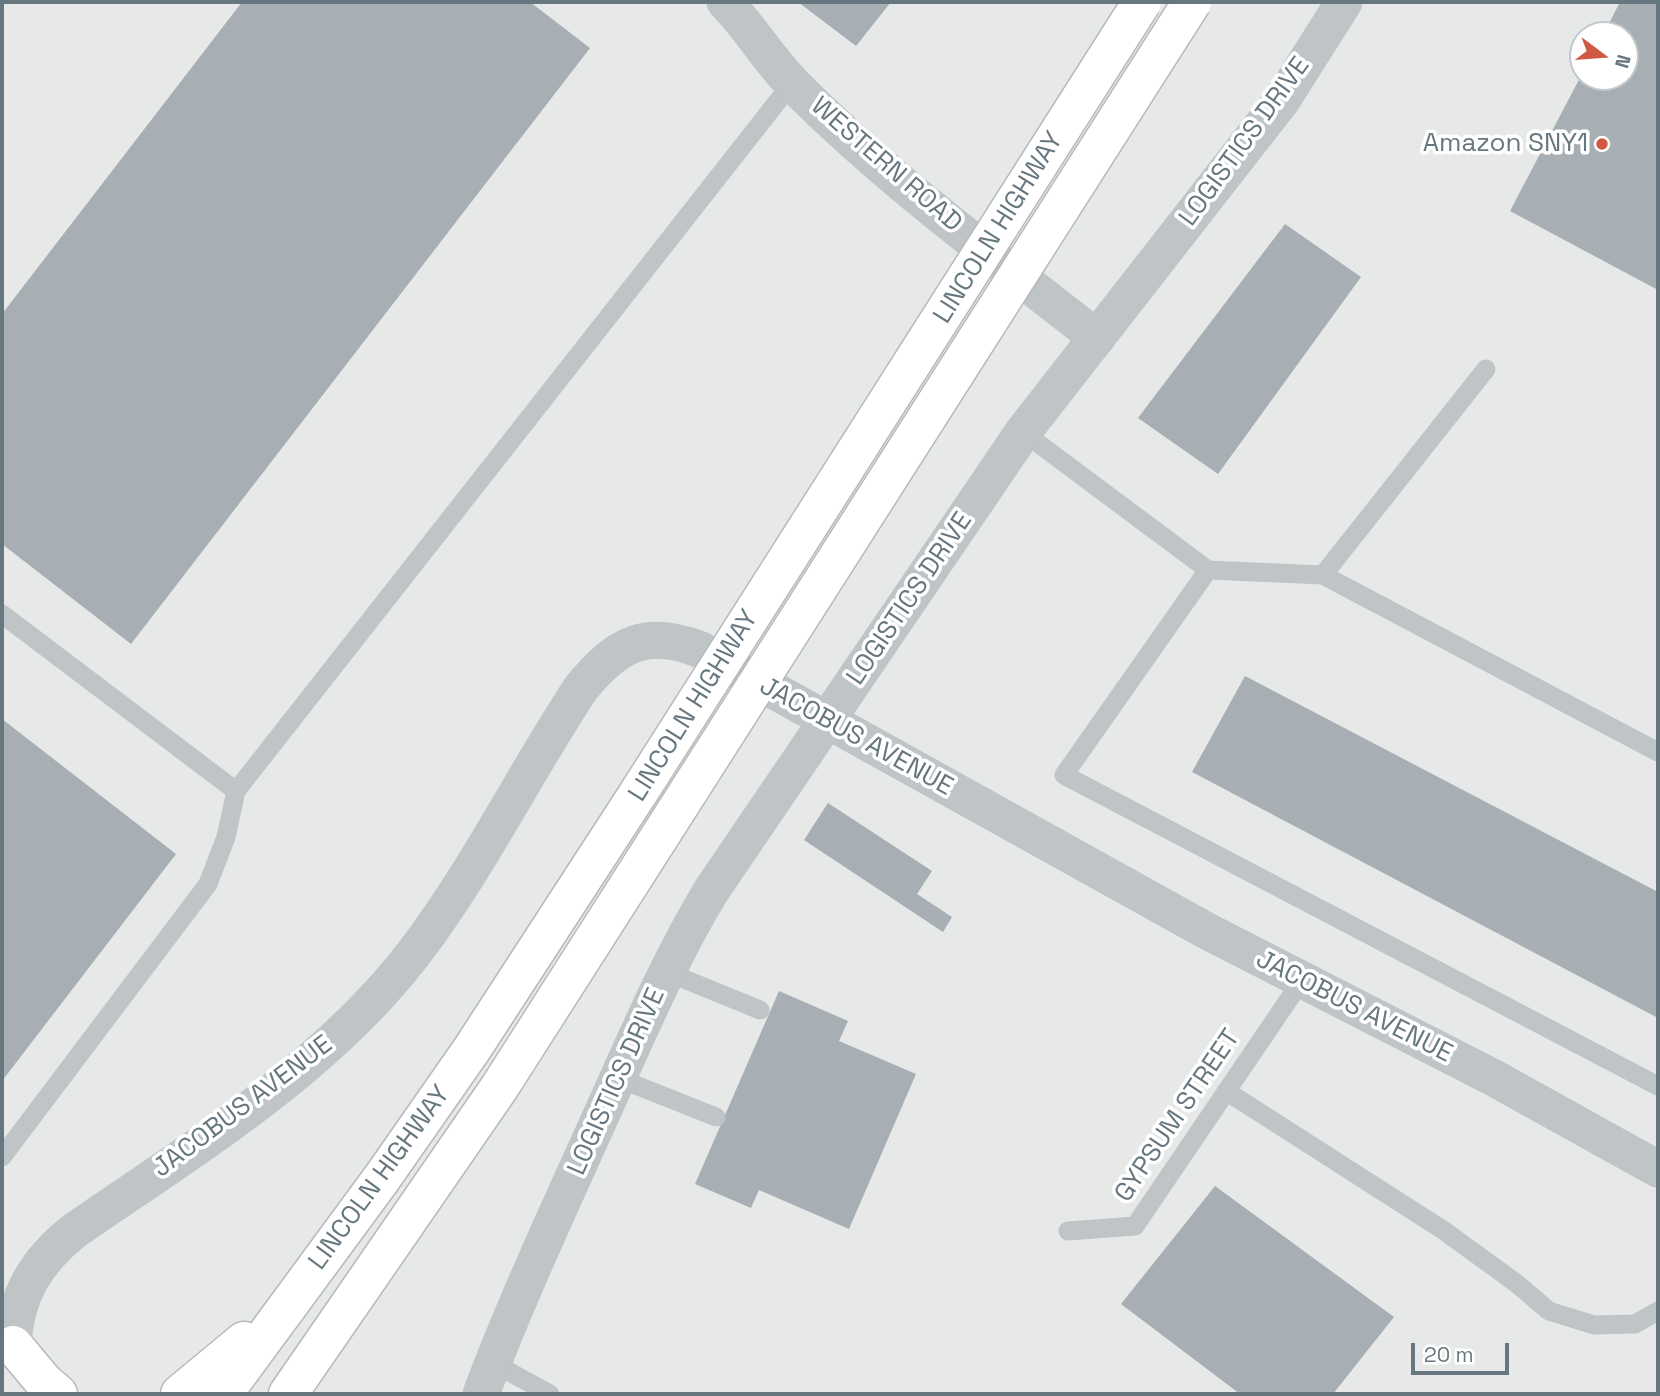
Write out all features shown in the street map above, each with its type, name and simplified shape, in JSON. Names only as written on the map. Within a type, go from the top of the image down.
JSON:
[{"type":"highway","name":"LINCOLN HIGHWAY","points":[[223,1394],[382,1178],[472,1049],[639,792],[1142,2]]},
{"type":"highway","name":"LINCOLN HIGHWAY","points":[[288,1394],[499,1088],[1192,2]]},
{"type":"highway","points":[[180,1394],[288,1304]]},
{"type":"highway","points":[[13,1345],[24,1394]]},
{"type":"highway","points":[[13,1345],[44,1382],[58,1394]]},
{"type":"highway","points":[[298,1394],[322,1346]]},
{"type":"street","name":"WESTERN ROAD","points":[[725,2],[792,83],[912,192],[1097,338]]},
{"type":"street","name":"LOGISTICS DRIVE","points":[[487,1379],[535,1262],[618,1078],[667,972],[711,891],[1023,432],[1282,100],[1344,2]]},
{"type":"street","name":"JACOBUS AVENUE","points":[[13,1345],[15,1318],[23,1291],[38,1266],[55,1247],[275,1090],[315,1057],[381,992],[412,955],[469,876],[569,706],[594,672],[624,648],[655,639],[672,640],[701,650],[1205,930],[1494,1078],[1658,1169]]},
{"type":"lane","points":[[2,1157],[208,884],[226,837],[236,791],[792,83]]},
{"type":"lane","points":[[1324,575],[1486,369]]},
{"type":"lane","points":[[1023,432],[1208,570],[1324,575],[1658,752]]},
{"type":"lane","points":[[1208,570],[1064,775],[1658,1086]]},
{"type":"lane","points":[[2,614],[236,791]]},
{"type":"lane","points":[[667,972],[760,1010]]},
{"type":"lane","name":"GYPSUM STREET","points":[[1068,1231],[1135,1226],[1302,980]]},
{"type":"lane","points":[[618,1078],[716,1117]]},
{"type":"lane","points":[[1227,1091],[1443,1230],[1516,1283],[1549,1311],[1594,1325],[1636,1324],[1658,1311]]},
{"type":"lane","points":[[487,1379],[550,1394]]},
{"type":"shaded area","points":[[2,2],[1658,2],[1658,1394],[2,1394]]},
{"type":"building","points":[[242,2],[530,2],[590,48],[131,644],[2,544],[2,314]]},
{"type":"building","points":[[798,2],[891,2],[856,46]]},
{"type":"building","name":"Amazon SNY1","points":[[1620,2],[1658,2],[1658,290],[1510,211],[1573,91],[1639,91],[1639,21],[1610,21]]},
{"type":"building","points":[[1285,224],[1361,277],[1218,474],[1138,418]]},
{"type":"building","points":[[1245,676],[1658,892],[1658,1018],[1192,772]]},
{"type":"building","points":[[2,719],[176,854],[2,1081]]},
{"type":"building","points":[[828,803],[932,871],[917,894],[952,917],[943,932],[804,840]]},
{"type":"building","points":[[779,991],[848,1021],[839,1041],[916,1074],[849,1229],[759,1190],[751,1208],[695,1184]]},
{"type":"building","points":[[1215,1186],[1394,1317],[1333,1394],[1240,1394],[1121,1304]]},
{"type":"place","name":"Amazon SNY1","points":[[1602,144]]}]
